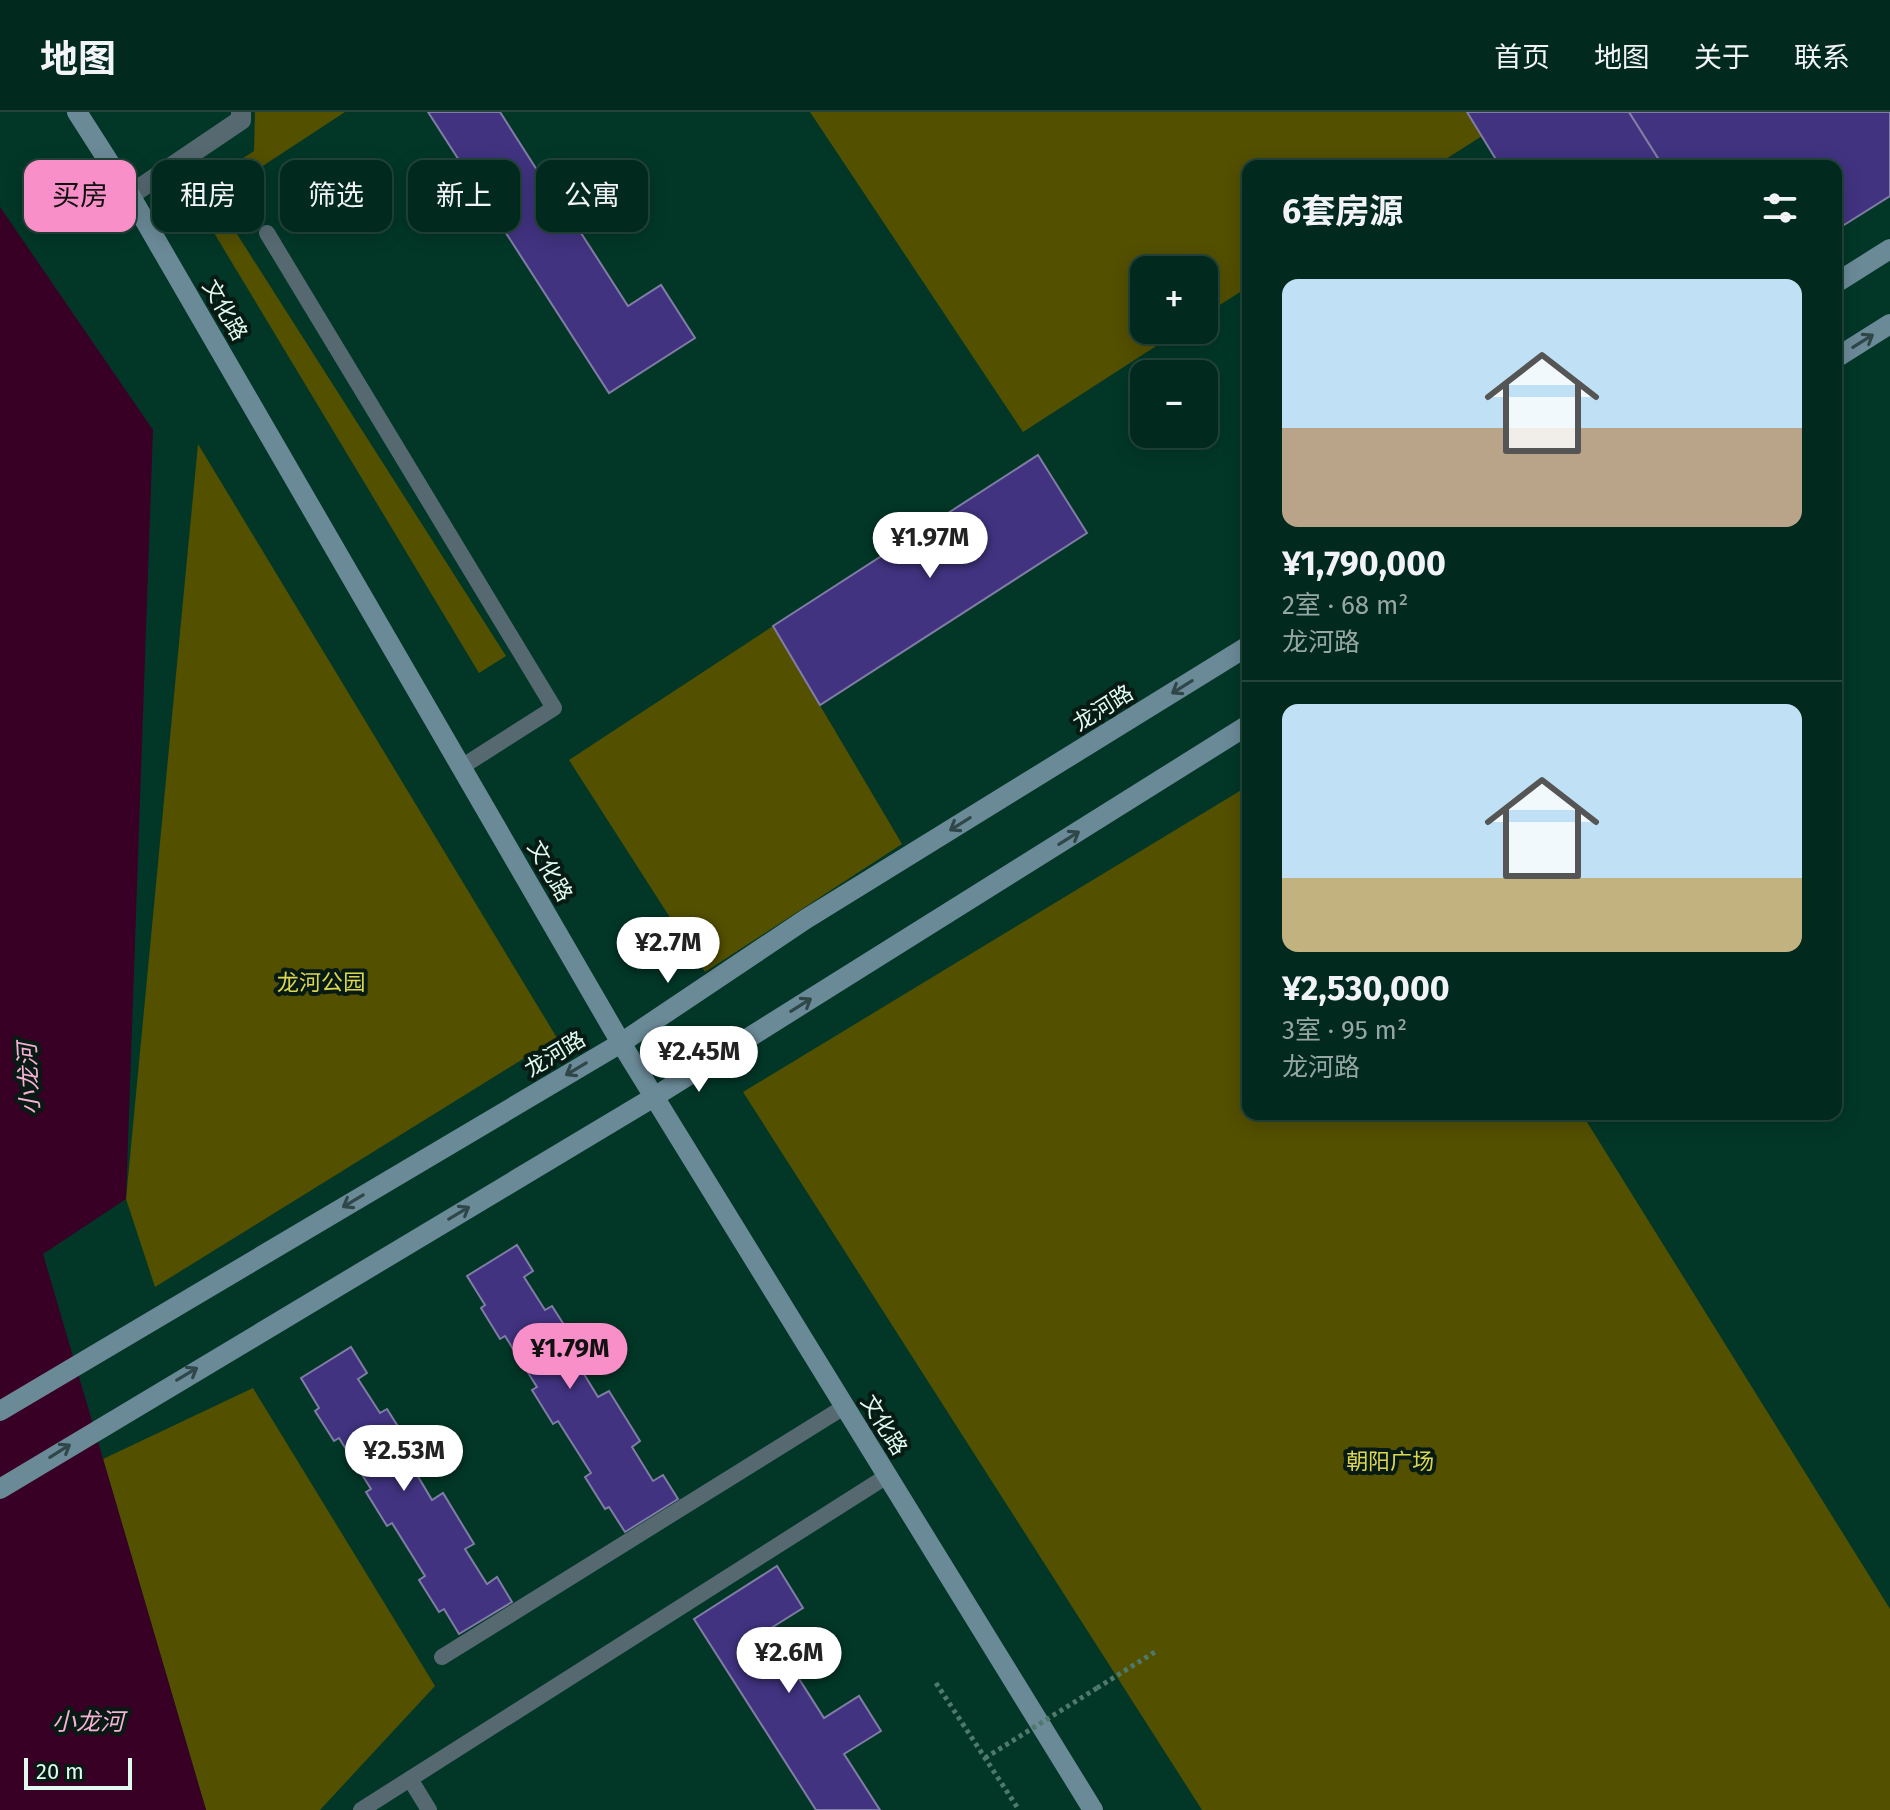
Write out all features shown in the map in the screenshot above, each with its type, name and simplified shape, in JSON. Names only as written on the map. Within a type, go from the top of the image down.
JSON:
[{"type":"main road","name":"文化路","points":[[77,112],[108,160]]},
{"type":"main road","name":"文化路","points":[[136,205],[621,1043],[1093,1810]]},
{"type":"main road","points":[[1842,279],[1890,249]]},
{"type":"main road","points":[[1842,354],[1890,324]]},
{"type":"main road","name":"龙河路","points":[[0,1411],[621,1043],[806,919],[1242,650]]},
{"type":"main road","points":[[0,1489],[120,1414],[654,1097],[1242,729]]},
{"type":"street","points":[[136,191],[241,120],[241,112]]},
{"type":"lane","points":[[267,233],[554,708],[463,766]]},
{"type":"lane","points":[[442,1657],[844,1407]]},
{"type":"lane","points":[[361,1810],[887,1476]]},
{"type":"lane","points":[[410,1779],[429,1810]]},
{"type":"path","points":[[985,1758],[1158,1650]]},
{"type":"path","points":[[936,1683],[1019,1810]]},
{"type":"green space","points":[[255,112],[345,112],[264,165],[264,160],[240,160],[254,151]]},
{"type":"green space","points":[[810,112],[1467,112],[1482,136],[1444,160],[1242,160],[1242,291],[1218,306],[1218,256],[1130,256],[1130,344],[1159,344],[1130,360],[1130,363],[1023,432]]},
{"type":"green space","points":[[213,232],[236,232],[506,656],[479,673]]},
{"type":"green space","name":"龙河公园","points":[[198,444],[557,1038],[155,1287],[126,1199]]},
{"type":"green space","points":[[773,626],[902,844],[705,972],[569,760]]},
{"type":"green space","name":"朝阳广场","points":[[1242,790],[1242,1120],[1586,1120],[1890,1609],[1890,1810],[1202,1810],[743,1092]]},
{"type":"green space","points":[[253,1388],[435,1686],[320,1810],[206,1810],[103,1459]]},
{"type":"water","name":"小龙河","points":[[0,207],[153,430],[126,1199],[43,1254],[206,1810],[0,1810]]},
{"type":"building","points":[[428,112],[500,112],[536,168],[536,232],[582,232],[628,306],[661,285],[695,338],[609,393],[505,232],[520,232],[520,160],[459,160]]},
{"type":"building","points":[[1467,112],[1629,112],[1659,160],[1496,160]]},
{"type":"building","points":[[1629,112],[1890,112],[1890,196],[1842,226],[1842,160],[1659,160]]},
{"type":"building","points":[[1038,455],[1087,533],[820,705],[773,626]]},
{"type":"building","points":[[517,1245],[533,1271],[524,1277],[545,1310],[552,1306],[584,1356],[576,1361],[598,1397],[609,1391],[640,1441],[632,1447],[653,1481],[663,1475],[678,1499],[625,1532],[609,1507],[605,1509],[585,1477],[591,1473],[558,1421],[553,1424],[532,1390],[537,1387],[505,1336],[500,1339],[481,1308],[485,1305],[467,1276]]},
{"type":"building","points":[[351,1347],[367,1373],[358,1379],[380,1413],[387,1409],[418,1458],[410,1463],[432,1500],[443,1493],[474,1544],[465,1549],[487,1584],[497,1577],[512,1602],[459,1634],[444,1609],[439,1612],[419,1580],[425,1576],[392,1523],[387,1526],[366,1492],[371,1489],[339,1438],[334,1441],[315,1411],[319,1408],[301,1378]]},
{"type":"building","points":[[777,1566],[803,1608],[768,1630],[824,1718],[859,1696],[881,1731],[844,1754],[880,1810],[816,1810],[694,1619]]}]
